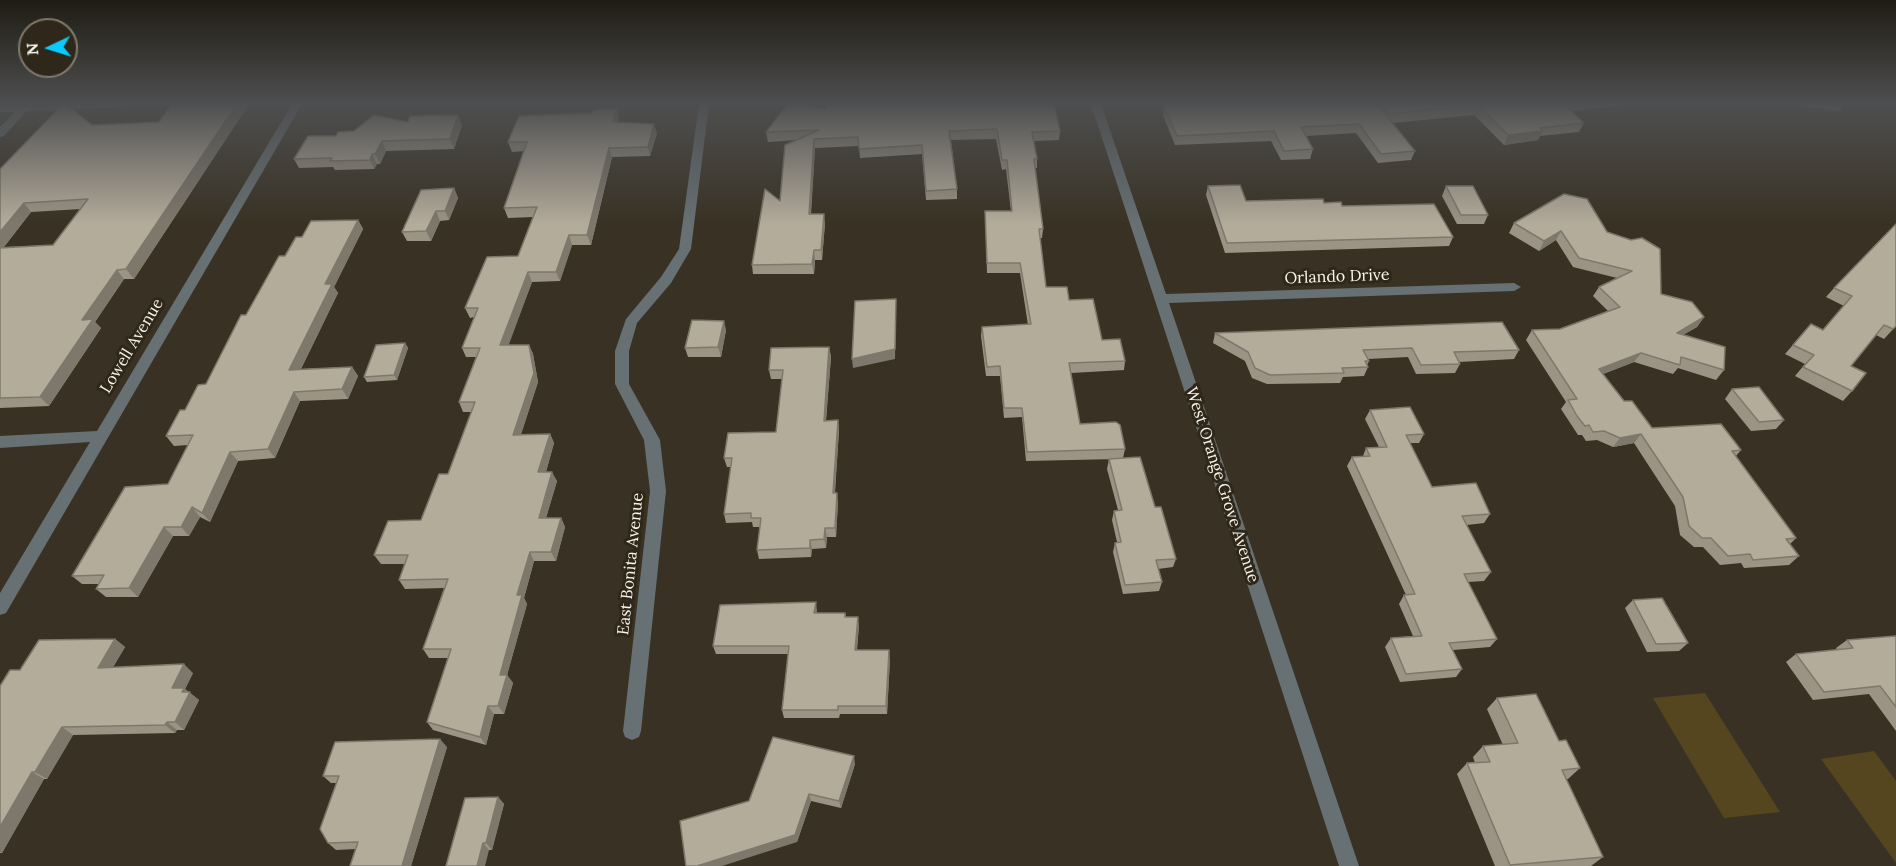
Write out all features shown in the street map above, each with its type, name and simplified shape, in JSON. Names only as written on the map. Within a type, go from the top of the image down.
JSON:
[{"type":"street","name":"Lowell Avenue","points":[[0,608],[273,144]]},
{"type":"street","name":"East Bonita Avenue","points":[[632,731],[658,490],[652,440],[621,384],[622,351],[631,322],[666,280],[685,249],[699,144]]},
{"type":"street","name":"West Orange Grove Avenue","points":[[1108,144],[1349,866]]},
{"type":"street","name":"Orlando Drive","points":[[1160,299],[1514,287]]},
{"type":"street","points":[[0,442],[100,436]]},
{"type":"shaded area","points":[[1705,693],[1780,812],[1724,818],[1653,698]]},
{"type":"shaded area","points":[[1874,751],[1896,781],[1896,863],[1821,759]]},
{"type":"building","points":[[24,144],[210,144],[126,269],[117,270],[82,320],[93,319],[40,397],[0,398],[0,248],[53,245],[88,199],[24,203],[0,232],[0,169]]},
{"type":"building","points":[[303,144],[380,144],[370,160],[294,159]]},
{"type":"building","points":[[526,144],[649,144],[648,147],[609,148],[587,235],[569,235],[556,272],[528,272],[500,345],[529,345],[534,373],[513,435],[550,434],[538,472],[552,472],[539,518],[561,518],[551,552],[530,552],[517,595],[522,595],[500,675],[507,675],[498,706],[488,706],[480,737],[427,722],[451,649],[423,649],[448,579],[399,580],[408,555],[374,555],[388,521],[421,520],[439,474],[448,474],[475,402],[459,402],[480,348],[462,348],[478,308],[465,308],[487,257],[518,256],[537,207],[504,208]]},
{"type":"building","points":[[814,144],[809,214],[824,214],[821,250],[814,250],[812,264],[752,265],[765,189],[780,201],[785,145]]},
{"type":"building","points":[[859,144],[951,144],[957,189],[926,191],[922,145],[859,149]]},
{"type":"building","points":[[999,144],[1034,144],[1043,229],[1039,229],[1046,287],[1067,287],[1069,300],[1093,299],[1102,340],[1120,339],[1125,361],[1069,363],[1080,424],[1116,422],[1120,425],[1125,449],[1027,452],[1022,408],[1004,408],[1000,366],[987,367],[982,327],[1031,324],[1020,263],[987,263],[985,211],[1012,211],[1007,160],[1002,160]]},
{"type":"building","points":[[1281,144],[1310,144],[1313,149],[1284,151]]},
{"type":"building","points":[[1374,144],[1410,144],[1415,151],[1381,154]]},
{"type":"building","points":[[1240,185],[1246,201],[1323,199],[1324,203],[1341,202],[1342,206],[1434,204],[1453,237],[1227,243],[1208,186]]},
{"type":"building","points":[[1446,186],[1473,186],[1488,215],[1461,215]]},
{"type":"building","points":[[454,188],[445,211],[436,211],[426,231],[402,232],[421,190]]},
{"type":"building","points":[[1564,194],[1587,199],[1607,232],[1631,240],[1642,238],[1660,249],[1661,294],[1692,302],[1704,317],[1677,333],[1725,347],[1724,370],[1681,357],[1680,365],[1641,353],[1599,369],[1624,401],[1632,401],[1652,428],[1721,424],[1741,450],[1732,451],[1796,538],[1786,539],[1799,556],[1753,560],[1750,554],[1728,556],[1711,538],[1702,538],[1689,526],[1683,497],[1641,434],[1620,438],[1604,431],[1593,432],[1589,425],[1585,426],[1577,416],[1568,400],[1577,399],[1532,330],[1560,329],[1620,307],[1599,287],[1632,271],[1579,258],[1561,231],[1544,241],[1514,223]]},
{"type":"building","points":[[358,220],[325,284],[332,284],[289,370],[352,367],[342,389],[294,392],[268,449],[230,452],[202,513],[192,507],[181,527],[164,527],[129,588],[96,589],[104,575],[72,576],[125,487],[168,484],[193,435],[166,436],[180,410],[185,410],[198,385],[206,384],[241,315],[246,315],[279,256],[285,256],[296,237],[302,237],[311,221]]},
{"type":"building","points":[[1896,224],[1896,326],[1893,329],[1884,325],[1851,366],[1866,373],[1852,391],[1803,367],[1814,355],[1793,345],[1811,324],[1823,330],[1852,296],[1834,288]]},
{"type":"building","points":[[896,299],[895,349],[852,359],[855,301]]},
{"type":"building","points":[[692,320],[724,321],[718,347],[685,348]]},
{"type":"building","points":[[1502,322],[1519,350],[1454,352],[1460,364],[1421,365],[1412,348],[1363,350],[1369,361],[1365,361],[1368,367],[1342,368],[1344,373],[1270,375],[1255,368],[1248,352],[1215,333]]},
{"type":"building","points":[[405,343],[394,375],[364,377],[376,345]]},
{"type":"building","points":[[829,347],[824,421],[838,420],[833,493],[837,493],[835,528],[825,528],[824,539],[810,540],[810,548],[757,550],[761,518],[751,518],[751,513],[724,514],[732,458],[724,458],[728,433],[776,432],[783,370],[769,370],[771,348]]},
{"type":"building","points":[[1759,387],[1784,420],[1759,422],[1732,389]]},
{"type":"building","points":[[1410,407],[1424,434],[1406,435],[1432,487],[1476,483],[1490,514],[1462,516],[1491,572],[1464,574],[1497,639],[1449,643],[1462,669],[1406,674],[1391,638],[1422,636],[1404,595],[1415,594],[1352,457],[1370,456],[1366,448],[1387,447],[1370,410]]},
{"type":"building","points":[[1140,457],[1155,507],[1161,507],[1176,559],[1156,560],[1162,582],[1125,585],[1115,543],[1121,542],[1114,511],[1122,510],[1109,459]]},
{"type":"building","points":[[1662,598],[1688,643],[1656,644],[1633,600]]},
{"type":"building","points":[[816,602],[814,613],[845,613],[845,617],[858,617],[855,650],[889,650],[886,706],[838,706],[838,710],[782,710],[789,646],[713,646],[720,605]]},
{"type":"building","points":[[1896,636],[1896,707],[1880,686],[1824,692],[1796,654],[1853,648],[1847,640]]},
{"type":"building","points":[[115,639],[98,668],[184,664],[172,688],[184,688],[182,692],[190,692],[175,722],[167,722],[165,725],[62,727],[0,827],[0,686],[10,670],[20,670],[39,640]]},
{"type":"building","points":[[1536,694],[1559,741],[1566,740],[1580,768],[1562,770],[1603,857],[1510,865],[1467,763],[1490,762],[1483,746],[1518,743],[1497,698]]},
{"type":"building","points":[[773,737],[854,756],[839,801],[809,794],[795,835],[697,866],[686,866],[680,821],[749,801]]},
{"type":"building","points":[[440,739],[402,866],[350,866],[358,842],[328,843],[320,829],[339,776],[323,776],[335,742]]},
{"type":"building","points":[[498,797],[486,843],[483,843],[477,866],[446,866],[465,798]]}]
